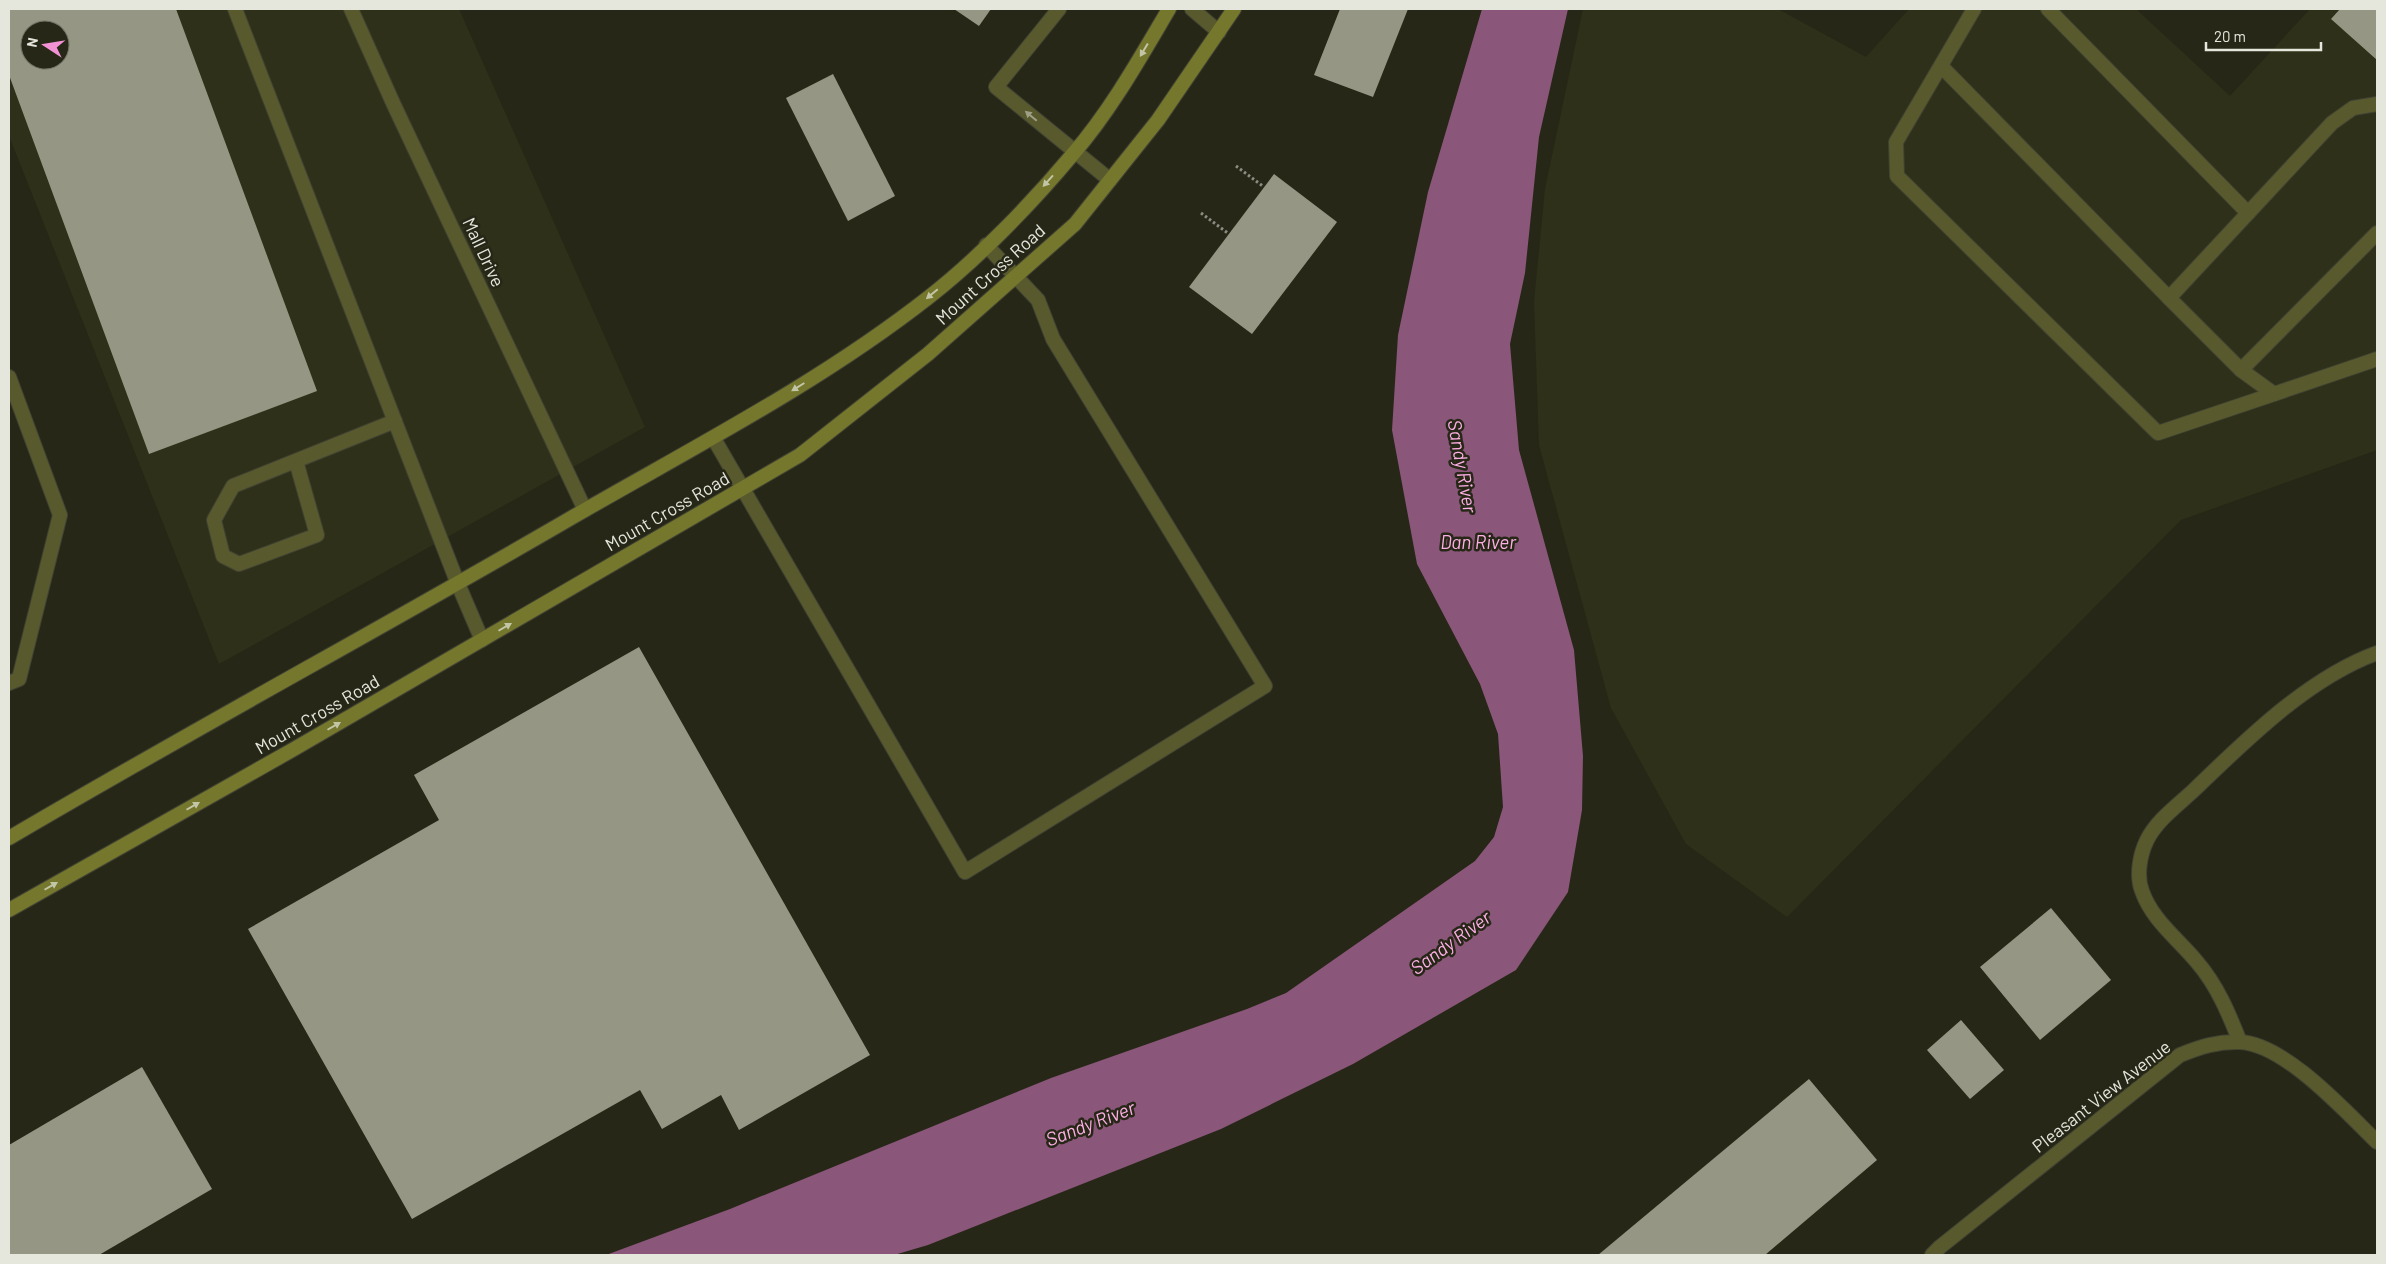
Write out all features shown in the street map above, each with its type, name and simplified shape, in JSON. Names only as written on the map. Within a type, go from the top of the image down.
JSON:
[{"type":"main road","name":"Mount Cross Road","points":[[9,838],[131,766],[714,439],[842,359],[931,296],[1003,231],[1075,152],[1126,80],[1169,9]]},
{"type":"main road","name":"Mount Cross Road","points":[[9,910],[482,640],[808,449],[928,354],[1075,224],[1158,120],[1234,9]]},
{"type":"street","points":[[235,9],[458,584],[482,640]]},
{"type":"street","name":"Mall Drive","points":[[351,9],[393,103],[585,510]]},
{"type":"street","points":[[1059,9],[996,87],[1110,180]]},
{"type":"street","points":[[1192,9],[1219,32]]},
{"type":"street","points":[[1974,9],[1896,142],[1897,176],[2158,433],[2377,359]]},
{"type":"street","points":[[2048,9],[2248,213]]},
{"type":"street","points":[[1941,66],[2241,370],[2274,394]]},
{"type":"street","points":[[2168,298],[2332,123],[2353,108],[2377,104]]},
{"type":"street","points":[[2241,370],[2377,233]]},
{"type":"street","points":[[714,439],[965,872],[1265,686],[1053,339],[1038,300],[986,246]]},
{"type":"street","points":[[9,377],[60,515],[20,679],[9,683]]},
{"type":"street","points":[[296,461],[317,535],[240,564],[223,556],[214,520],[233,486],[395,421]]},
{"type":"street","points":[[2240,1042],[2225,1005],[2199,964],[2152,913],[2148,905],[2141,889],[2139,864],[2147,839],[2160,823],[2240,746],[2312,687],[2364,658],[2377,653]]},
{"type":"street","name":"Pleasant View Avenue","points":[[1932,1255],[2180,1055],[2207,1044],[2240,1042],[2275,1053],[2325,1091],[2377,1142]]},
{"type":"path","points":[[1236,166],[1264,187]]},
{"type":"path","points":[[1201,213],[1229,234]]},
{"type":"shaded area","points":[[9,9],[459,9],[645,427],[219,664],[9,136]]},
{"type":"shaded area","points":[[1583,9],[1778,9],[1866,57],[1909,9],[2136,9],[2230,96],[2310,9],[2377,9],[2377,450],[2181,520],[1787,917],[1686,844],[1611,708],[1539,445],[1534,302],[1545,189]]},
{"type":"water","name":"Dan River","points":[[1482,9],[1568,9],[1539,137],[1525,273],[1510,344],[1519,450],[1574,650],[1583,756],[1582,810],[1568,892],[1516,970],[1353,1064],[1221,1129],[928,1245],[894,1255],[606,1255],[730,1209],[1051,1078],[1247,1009],[1286,993],[1475,861],[1494,837],[1503,807],[1498,734],[1480,684],[1417,564],[1392,430],[1398,335],[1428,192]]},
{"type":"building","points":[[9,9],[176,9],[317,391],[149,454],[9,75]]},
{"type":"building","points":[[954,9],[991,9],[979,26]]},
{"type":"building","points":[[1340,9],[1408,9],[1373,97],[1314,75]]},
{"type":"building","points":[[2340,9],[2377,9],[2377,60],[2331,19]]},
{"type":"building","points":[[833,74],[895,196],[848,221],[786,98]]},
{"type":"building","points":[[1274,174],[1337,222],[1252,334],[1189,287]]},
{"type":"building","points":[[639,647],[870,1055],[739,1130],[721,1095],[662,1129],[640,1090],[412,1219],[248,929],[439,820],[414,775]]},
{"type":"building","points":[[2051,908],[2111,980],[2040,1040],[1980,967]]},
{"type":"building","points":[[1961,1020],[2004,1070],[1970,1099],[1927,1050]]},
{"type":"building","points":[[142,1067],[212,1189],[99,1255],[9,1255],[9,1145]]},
{"type":"building","points":[[1809,1079],[1877,1160],[1765,1255],[1598,1255]]},
{"type":"water label","name":"Sandy River","points":[[1463,466]]},
{"type":"water label","name":"Sandy River","points":[[1450,942]]},
{"type":"water label","name":"Sandy River","points":[[1090,1123]]}]
